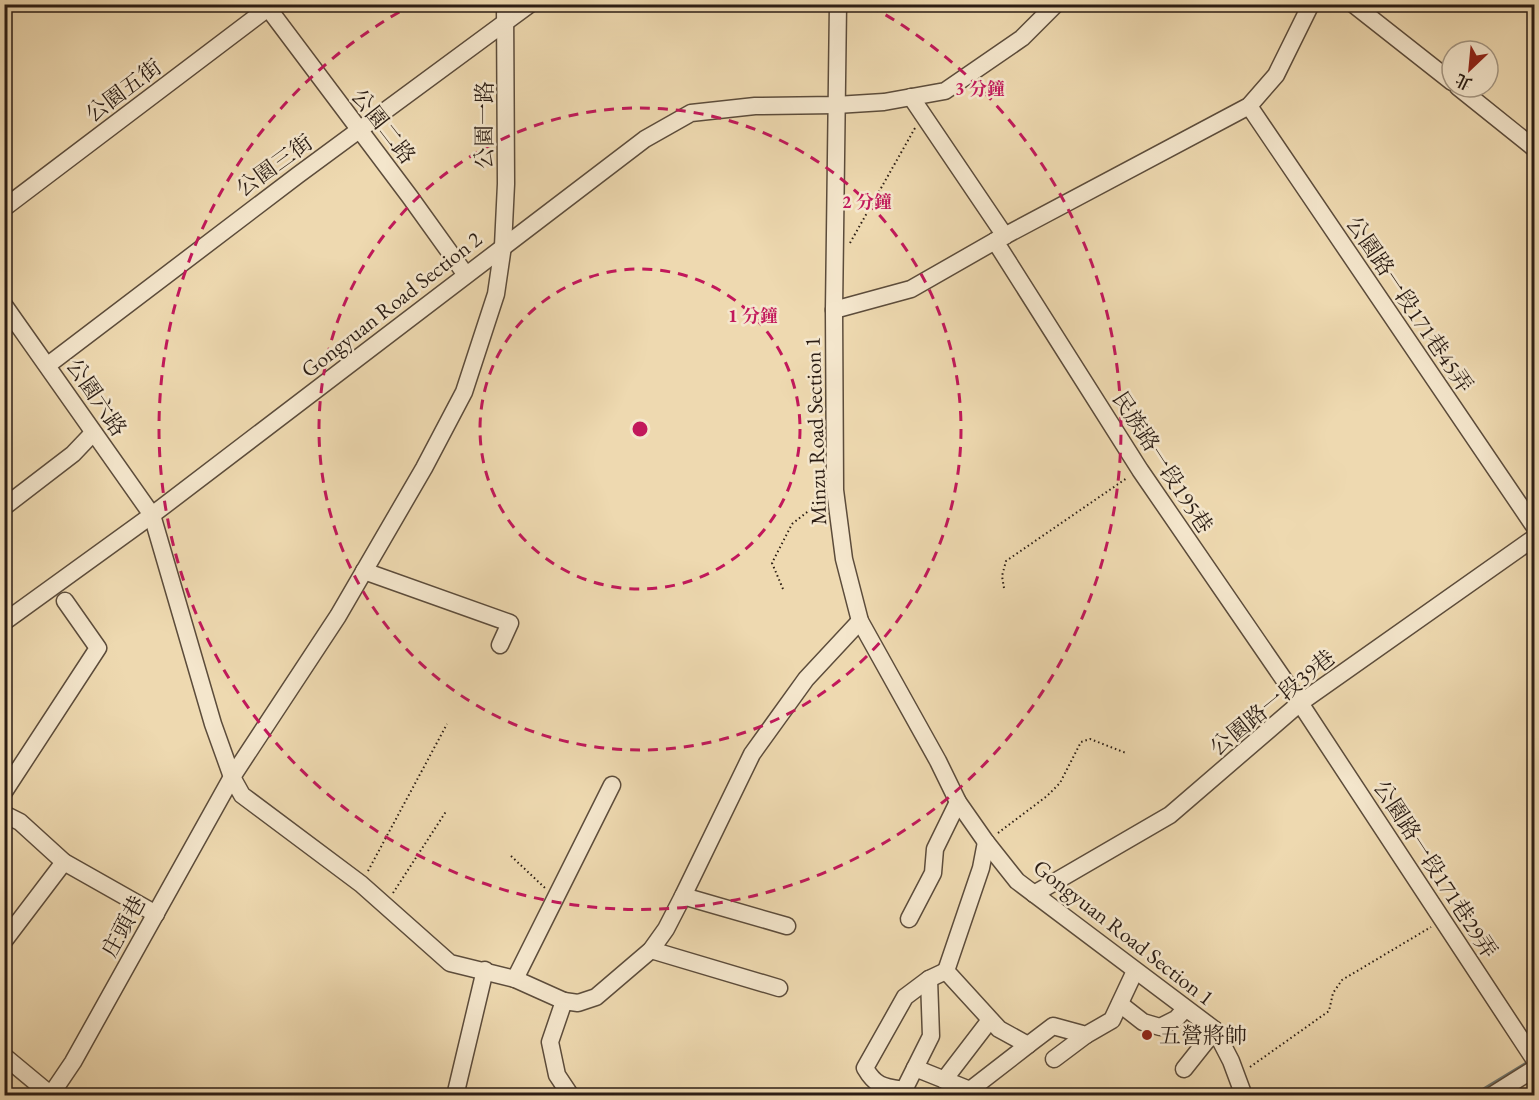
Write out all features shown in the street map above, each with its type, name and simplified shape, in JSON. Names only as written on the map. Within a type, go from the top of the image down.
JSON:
[{"type":"street","name":"公園一路","points":[[364,571],[424,468],[464,392],[496,294],[503,246],[506,184],[505,4]]},
{"type":"street","name":"公園三街","points":[[48,365],[254,208],[530,4]]},
{"type":"street","name":"Minzu Road Section 1","points":[[838,4],[834,310],[835,490],[844,559],[860,621]]},
{"type":"street","points":[[836,105],[885,102],[945,91],[1022,38],[1056,4]]},
{"type":"street","points":[[834,310],[911,289],[1000,238],[1249,106],[1276,75],[1311,4]]},
{"type":"street","points":[[1353,4],[1440,73]]},
{"type":"street","name":"公園二路","points":[[267,6],[466,275]]},
{"type":"street","name":"公園五街","points":[[4,208],[267,6]]},
{"type":"street","name":"民族路一段195巷","points":[[911,97],[1000,238],[1140,470],[1300,703]]},
{"type":"street","points":[[1473,99],[1534,147]]},
{"type":"street","name":"Gongyuan Road Section 2","points":[[4,622],[152,515],[645,139],[692,113],[755,106],[836,105]]},
{"type":"street","name":"公園路一段171巷45弄","points":[[1249,106],[1534,526]]},
{"type":"street","name":"公園六路","points":[[4,305],[152,515],[213,724],[232,777],[242,795],[361,884],[450,963],[515,979],[564,1001]]},
{"type":"street","points":[[4,507],[73,454],[93,433]]},
{"type":"street","name":"公園路一段39巷","points":[[1034,894],[1170,815],[1300,703],[1534,538]]},
{"type":"street","points":[[364,571],[510,623],[500,645]]},
{"type":"street","name":"庄頭巷","points":[[50,1095],[73,1062],[232,777],[338,616],[364,571]]},
{"type":"street","points":[[4,792],[98,648],[65,601]]},
{"type":"street","points":[[571,1095],[557,1075],[550,1042],[564,1001],[578,1003],[596,997],[651,950],[666,929],[752,754],[806,679],[860,621]]},
{"type":"street","name":"Gongyuan Road Section 1","points":[[860,621],[938,761],[958,802],[1017,881],[1215,1030],[1244,1095]]},
{"type":"street","name":"公園路一段171巷29弄","points":[[1300,703],[1533,1061]]},
{"type":"street","points":[[515,979],[612,785]]},
{"type":"street","points":[[909,919],[933,873],[934,849],[958,802]]},
{"type":"street","points":[[4,814],[20,822],[64,862],[156,914]]},
{"type":"street","points":[[929,979],[930,1036],[904,1090],[884,1087],[872,1080],[865,1068],[905,997],[929,979],[946,971],[981,868],[986,842]]},
{"type":"street","points":[[4,941],[64,862]]},
{"type":"street","points":[[683,896],[786,926]]},
{"type":"street","points":[[651,950],[779,988]]},
{"type":"street","points":[[455,1095],[485,970]]},
{"type":"street","points":[[946,971],[999,1029],[1028,1045]]},
{"type":"street","points":[[1054,1059],[1086,1035],[1112,1020],[1135,971]]},
{"type":"street","points":[[1120,1004],[1143,1022],[1160,1027],[1176,1019],[1185,1009]]},
{"type":"street","points":[[944,1080],[990,1020]]},
{"type":"street","points":[[915,1068],[970,1090],[1053,1026],[1086,1035]]},
{"type":"street","points":[[1184,1069],[1215,1030]]},
{"type":"street","points":[[4,1056],[50,1095]]},
{"type":"street","points":[[1491,1095],[1533,1061]]},
{"type":"path","points":[[835,271],[893,164],[923,115]]},
{"type":"path","points":[[1004,588],[1002,576],[1006,561],[1140,470]]},
{"type":"path","points":[[783,589],[772,563],[792,524],[835,490]]},
{"type":"path","points":[[361,884],[447,724]]},
{"type":"path","points":[[986,842],[1047,796],[1060,783],[1081,742],[1090,739],[1126,753]]},
{"type":"path","points":[[385,905],[447,810]]},
{"type":"path","points":[[511,856],[556,898]]},
{"type":"path","points":[[1237,1076],[1329,1011],[1333,993],[1342,980],[1443,920]]},
{"type":"waterway","points":[[1473,1096],[1529,1062]]},
{"type":"place","name":"五營將帥","points":[[1147,1035]]}]
